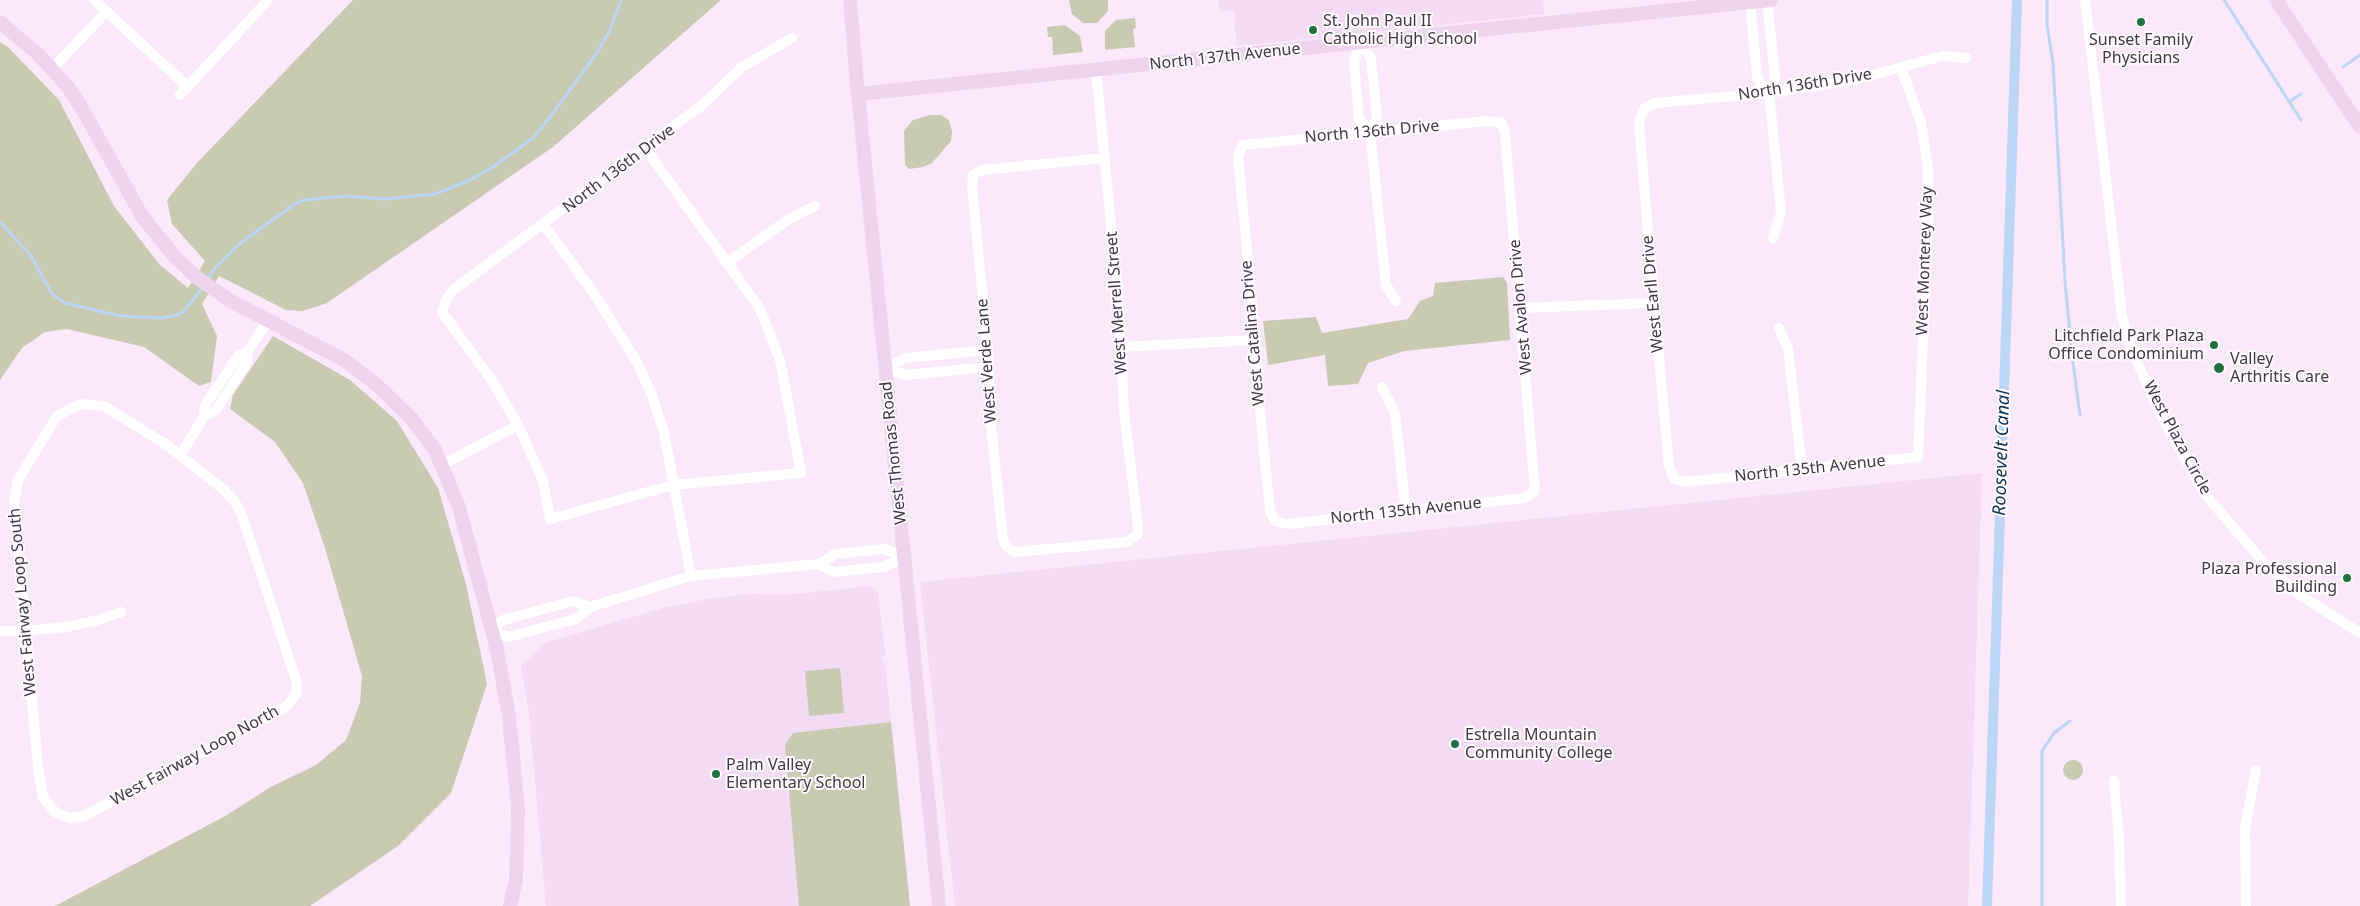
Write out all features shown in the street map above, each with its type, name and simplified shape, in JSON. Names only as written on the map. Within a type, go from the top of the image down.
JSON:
[{"type":"street","points":[[94,0],[188,87]]},
{"type":"street","points":[[180,95],[268,0]]},
{"type":"street","name":"West Thomas Road","points":[[850,0],[939,906]]},
{"type":"street","points":[[1767,0],[1775,77],[1770,93],[1781,212],[1773,238]]},
{"type":"street","name":"North 137th Avenue","points":[[858,94],[1771,0]]},
{"type":"street","name":"West Plaza Circle","points":[[2085,0],[2122,316],[2132,350],[2158,410],[2204,493],[2264,563],[2300,595],[2360,633]]},
{"type":"street","points":[[2276,0],[2360,127]]},
{"type":"street","points":[[1750,1],[1758,78],[1770,93]]},
{"type":"street","points":[[52,68],[106,12]]},
{"type":"street","points":[[0,22],[19,36],[52,68],[80,105],[142,216],[164,245],[195,276],[268,321],[344,360],[377,385],[411,418],[435,450],[459,506],[497,650],[509,716],[518,809],[516,880],[510,906]]},
{"type":"street","name":"North 136th Drive","points":[[518,425],[493,382],[442,312],[446,300],[453,290],[646,149],[701,106],[742,67],[792,38]]},
{"type":"street","points":[[1361,42],[1354,61],[1360,119],[1370,131],[1386,285],[1396,301]]},
{"type":"street","points":[[1361,42],[1370,58],[1377,118],[1370,131]]},
{"type":"street","name":"North 136th Drive","points":[[1644,110],[1655,104],[1770,93],[1854,80],[1943,56],[1966,58]]},
{"type":"street","name":"West Monterey Way","points":[[1900,68],[1921,123],[1928,168],[1928,222],[1918,457]]},
{"type":"street","name":"West Merrell Street","points":[[1006,546],[1021,552],[1127,542],[1137,535],[1138,526],[1124,411],[1119,309],[1096,70]]},
{"type":"street","name":"West Earll Drive","points":[[1644,110],[1640,122],[1654,303],[1669,466],[1674,479]]},
{"type":"street","name":"North 136th Drive","points":[[1242,145],[1487,121],[1502,123]]},
{"type":"street","name":"West Avalon Drive","points":[[1502,123],[1505,134],[1516,250],[1519,308],[1535,491]]},
{"type":"street","name":"West Catalina Drive","points":[[1242,145],[1238,157],[1254,340],[1270,511],[1275,522]]},
{"type":"street","points":[[442,465],[518,425],[543,481],[550,519],[673,485],[801,473],[780,360],[760,309],[646,149]]},
{"type":"street","name":"West Verde Lane","points":[[1006,546],[1003,539],[990,416],[988,350],[972,188],[973,175],[982,170],[1104,158]]},
{"type":"street","points":[[728,262],[789,219],[815,206]]},
{"type":"street","points":[[544,225],[595,295],[637,362],[652,396],[664,432],[691,576]]},
{"type":"street","points":[[1519,308],[1654,303]]},
{"type":"street","points":[[180,455],[204,417],[216,410],[246,362],[248,351],[268,321]]},
{"type":"street","points":[[1779,328],[1788,349],[1802,469]]},
{"type":"street","points":[[1121,347],[1254,340]]},
{"type":"street","points":[[886,369],[905,358],[988,350]]},
{"type":"street","points":[[204,417],[205,405],[221,381],[239,355],[248,351]]},
{"type":"street","points":[[886,369],[906,375],[989,367]]},
{"type":"street","points":[[221,381],[230,388]]},
{"type":"street","points":[[1382,387],[1395,413],[1406,512]]},
{"type":"street","name":"West Fairway Loop South","points":[[70,818],[55,812],[43,797],[25,631],[14,502],[18,480],[58,416],[80,404],[104,406],[167,445]]},
{"type":"street","name":"West Fairway Loop North","points":[[70,818],[84,816],[287,706],[296,694],[296,683],[288,650],[242,515],[235,502],[224,490],[167,445]]},
{"type":"street","name":"North 135th Avenue","points":[[1674,479],[1685,482],[1918,457]]},
{"type":"street","name":"North 135th Avenue","points":[[1275,522],[1288,524],[1525,498],[1535,491]]},
{"type":"street","points":[[491,631],[508,636],[576,619],[590,606],[691,576],[820,564],[835,554],[883,549],[904,556]]},
{"type":"street","points":[[820,564],[833,572],[884,568],[904,556]]},
{"type":"street","points":[[491,631],[504,620],[573,601],[590,606]]},
{"type":"street","points":[[0,631],[25,631],[95,621],[122,612]]},
{"type":"street","points":[[2246,906],[2245,828],[2256,770]]},
{"type":"street","points":[[2114,780],[2119,839],[2121,906]]},
{"type":"shaded area","name":"St. John Paul II Catholic High School","points":[[1219,0],[1543,0],[1544,14],[1237,46],[1234,10],[1220,11]]},
{"type":"shaded area","name":"Estrella Mountain Community College","points":[[1982,473],[1968,906],[955,906],[920,582]]},
{"type":"shaded area","name":"Palm Valley Elementary School","points":[[870,586],[878,592],[885,655],[882,656],[883,663],[885,663],[910,906],[546,906],[529,713],[521,666],[544,643],[663,608],[713,598],[752,594],[786,595]]},
{"type":"green space","points":[[353,0],[721,0],[553,147],[327,303],[303,311],[286,310],[219,276],[202,304],[217,336],[211,382],[199,386],[144,347],[67,329],[45,332],[22,348],[0,380],[0,42],[8,47],[59,100],[114,206],[160,265],[188,288],[205,261],[172,224],[167,200],[197,163]]},
{"type":"green space","points":[[1069,0],[1108,0],[1108,11],[1097,23],[1083,23],[1072,14]]},
{"type":"green space","points":[[1135,18],[1136,28],[1133,29],[1135,47],[1105,50],[1105,31],[1116,20]]},
{"type":"green space","points":[[1065,25],[1080,36],[1083,52],[1053,55],[1052,37],[1048,37],[1047,27]]},
{"type":"green space","points":[[930,115],[941,115],[949,120],[952,132],[951,141],[932,163],[923,167],[909,169],[905,165],[904,131],[913,120]]},
{"type":"green space","points":[[1503,277],[1507,283],[1510,340],[1404,351],[1368,363],[1358,384],[1328,386],[1325,355],[1268,365],[1263,321],[1316,317],[1322,333],[1408,319],[1420,301],[1433,296],[1435,283]]},
{"type":"green space","points":[[273,336],[350,380],[397,421],[438,488],[466,584],[487,684],[451,793],[398,846],[310,906],[55,906],[227,815],[269,788],[316,765],[346,740],[360,703],[362,676],[325,548],[303,483],[275,442],[230,409],[233,395]]},
{"type":"green space","points":[[840,668],[844,713],[809,716],[805,671]]},
{"type":"green space","points":[[891,722],[910,906],[799,906],[785,745],[793,733]]},
{"type":"green space","points":[[2073,760],[2080,763],[2083,770],[2080,777],[2073,780],[2066,777],[2063,770],[2066,763]]},
{"type":"waterway","points":[[207,281],[215,268],[238,245],[293,205],[304,200],[345,196],[385,199],[435,194],[468,181],[490,169],[533,138],[550,117],[597,53],[610,30],[621,0]]},
{"type":"waterway","name":"Roosevelt Canal","points":[[1987,906],[2017,0]]},
{"type":"waterway","points":[[2047,0],[2047,25],[2053,63],[2065,281],[2080,415]]},
{"type":"waterway","points":[[2224,0],[2301,120]]},
{"type":"waterway","points":[[2343,67],[2360,55]]},
{"type":"waterway","points":[[2289,102],[2301,94]]},
{"type":"waterway","points":[[0,222],[31,256],[52,294],[65,303],[120,316],[161,318],[178,315],[184,311],[204,286]]},
{"type":"waterway","points":[[2042,906],[2042,751],[2054,733],[2070,721]]},
{"type":"place","name":"Sunset Family Physicians","points":[[2141,22]]},
{"type":"place","name":"St. John Paul II Catholic High School","points":[[1313,30]]},
{"type":"place","name":"Litchfield Park Plaza Office Condominium","points":[[2214,345]]},
{"type":"place","name":"Valley Arthritis Care","points":[[2219,368]]},
{"type":"place","name":"Plaza Professional Building","points":[[2347,578]]},
{"type":"place","name":"Estrella Mountain Community College","points":[[1455,744]]},
{"type":"place","name":"Palm Valley Elementary School","points":[[716,774]]}]
